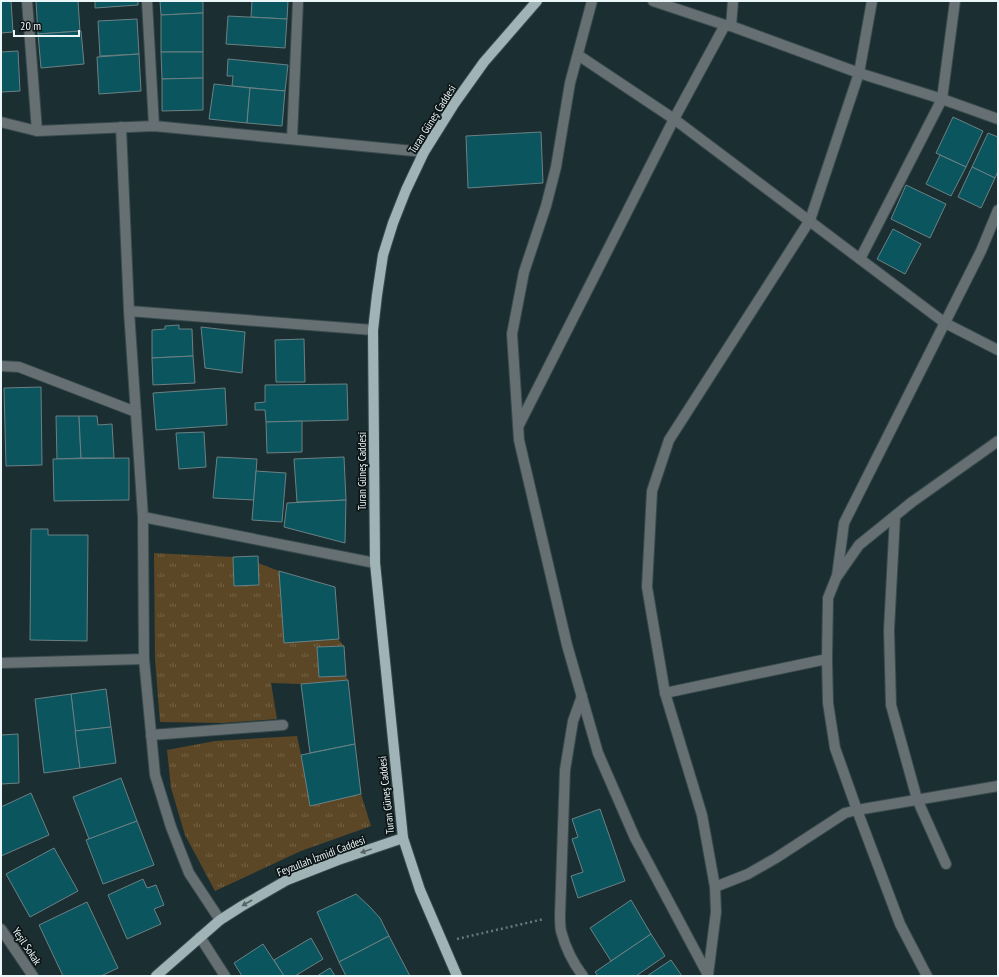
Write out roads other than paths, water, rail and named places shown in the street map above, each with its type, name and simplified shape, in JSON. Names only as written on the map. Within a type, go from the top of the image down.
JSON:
[{"type":"main road","name":"Turan Güneş Caddesi","points":[[457,976],[420,890],[402,838],[375,563],[373,330],[383,255],[393,223],[406,190],[424,152],[454,104],[484,62],[536,1]]},
{"type":"main road","name":"Feyzullah İzmidi Caddesi","points":[[156,976],[220,920],[287,880],[338,860],[402,838]]},
{"type":"street","points":[[27,1],[37,131]]},
{"type":"street","points":[[147,1],[154,126]]},
{"type":"street","points":[[292,139],[298,1]]},
{"type":"street","points":[[592,1],[570,83],[556,167],[546,206],[524,272],[512,334],[519,440],[567,645],[598,754],[635,838],[709,975]]},
{"type":"street","points":[[653,1],[859,73],[942,99],[998,119]]},
{"type":"street","points":[[518,425],[674,119],[728,26],[733,1]]},
{"type":"street","points":[[709,975],[716,912],[715,888],[702,815],[665,693],[647,587],[652,491],[669,440],[810,220],[859,73],[872,1]]},
{"type":"street","points":[[860,259],[942,99],[955,1]]},
{"type":"street","points":[[578,55],[674,119],[945,322],[998,350]]},
{"type":"street","points":[[1,122],[37,131],[154,126],[424,152]]},
{"type":"street","points":[[121,127],[129,311],[143,517],[144,659],[155,775],[171,827],[189,873],[220,920]]},
{"type":"street","points":[[836,578],[844,523],[981,251],[998,210]]},
{"type":"street","points":[[129,311],[373,330]]},
{"type":"street","points":[[1,366],[19,367],[136,412]]},
{"type":"street","points":[[927,976],[900,924],[835,748],[828,703],[828,598],[836,578],[859,545],[912,502],[998,441]]},
{"type":"street","points":[[895,516],[889,630],[891,705],[917,799],[946,864]]},
{"type":"street","points":[[143,517],[375,563]]},
{"type":"street","points":[[1,663],[144,659]]},
{"type":"street","points":[[665,693],[827,659]]},
{"type":"street","points":[[582,696],[573,721],[565,770],[560,915],[561,929],[567,948],[583,976]]},
{"type":"street","points":[[151,734],[283,725]]},
{"type":"street","points":[[715,888],[748,874],[776,858],[845,813],[917,799],[998,786]]},
{"type":"street","name":"Yeşil Sokak","points":[[1,929],[33,976]]},
{"type":"street","points":[[200,937],[225,976]]}]
